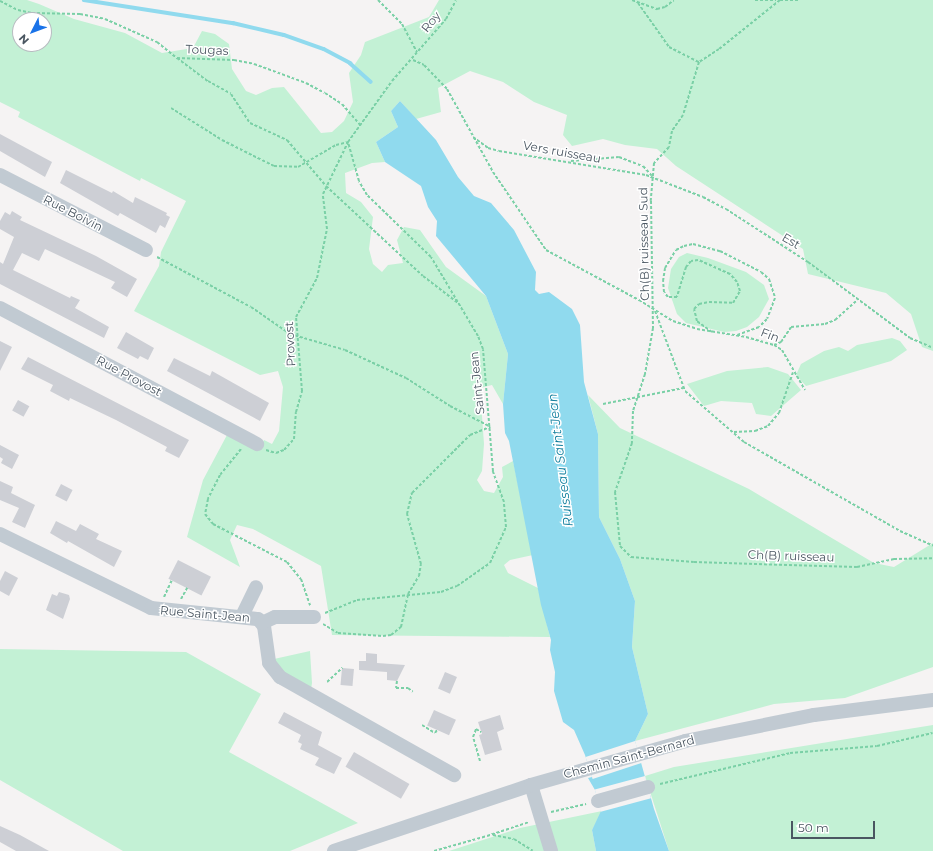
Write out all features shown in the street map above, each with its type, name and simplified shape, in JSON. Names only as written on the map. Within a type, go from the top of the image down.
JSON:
[{"type":"street","name":"Rue Boivin","points":[[0,175],[146,250]]},
{"type":"street","name":"Rue Provost","points":[[0,308],[253,442]]},
{"type":"street","name":"Rue Saint-Jean","points":[[0,534],[157,610],[253,617],[262,623],[269,663],[280,677],[454,775]]},
{"type":"street","points":[[242,616],[256,587]]},
{"type":"street","points":[[262,623],[275,617],[314,617]]},
{"type":"street","name":"Chemin Saint-Bernard","points":[[334,851],[531,785],[639,753],[777,722],[933,700]]},
{"type":"street","points":[[531,785],[551,851]]},
{"type":"street","points":[[598,801],[648,787]]},
{"type":"path","points":[[171,108],[252,158],[287,168],[308,163],[336,145],[348,142],[392,81],[412,60],[417,52],[402,24],[378,0]]},
{"type":"path","name":"Roy","points":[[417,52],[446,19],[456,0]]},
{"type":"path","points":[[632,0],[658,9],[665,7],[674,0]]},
{"type":"path","points":[[756,0],[776,0]]},
{"type":"path","points":[[638,3],[669,47],[700,62],[719,49],[780,0],[798,0]]},
{"type":"path","name":"Tougas","points":[[0,1],[18,10],[32,13],[80,14],[105,19],[157,42],[177,58],[234,60],[306,83],[342,104],[360,125]]},
{"type":"path","points":[[177,58],[208,82],[225,89],[236,100],[250,123],[287,140],[326,186],[385,238],[423,276],[459,304]]},
{"type":"path","name":"Fin","points":[[412,60],[424,65],[447,89],[472,136],[503,188],[546,250],[673,321],[712,332],[774,345],[782,350],[805,390]]},
{"type":"path","name":"Ch(B) ruisseau Sud","points":[[654,310],[650,201],[654,163],[669,147],[672,130],[683,115],[700,62]]},
{"type":"path","name":"Vers ruisseau","points":[[472,136],[488,148],[499,151],[653,177]]},
{"type":"path","name":"Provost","points":[[253,442],[276,453],[284,450],[294,439],[296,412],[302,391],[296,337],[296,317],[317,278],[327,229],[323,194],[348,142]]},
{"type":"path","name":"Saint-Jean","points":[[314,617],[357,600],[441,592],[456,586],[490,563],[496,555],[506,527],[504,502],[493,471],[483,350],[478,336],[431,257],[368,196],[358,180],[348,142]]},
{"type":"path","points":[[568,162],[619,157],[643,166],[653,177]]},
{"type":"path","name":"Est","points":[[653,177],[726,209],[808,262],[910,338],[933,348]]},
{"type":"path","points":[[712,332],[697,321],[694,309],[699,304],[709,302],[733,303],[740,291],[737,282],[730,274],[708,263],[691,261],[681,277],[677,297],[668,297],[664,292],[663,281],[665,268],[676,250],[684,246],[694,244],[720,252],[761,272],[769,279],[775,298],[767,319],[758,327],[736,336]]},
{"type":"path","points":[[146,250],[232,296],[296,337],[345,350],[406,378],[450,406],[490,427]]},
{"type":"path","points":[[774,345],[781,342],[791,327],[824,324],[835,320],[857,300]]},
{"type":"path","points":[[654,310],[683,388],[732,432],[754,449],[846,498],[900,531],[933,546]]},
{"type":"path","name":"Ch(B) ruisseau","points":[[654,310],[645,374],[633,411],[632,443],[625,471],[615,492],[620,546],[631,558],[648,560],[857,567],[894,559],[933,558]]},
{"type":"path","points":[[732,432],[755,432],[768,426],[779,413],[793,371]]},
{"type":"path","points":[[603,404],[683,388]]},
{"type":"path","points":[[253,442],[220,476],[208,499],[205,514],[213,524],[287,562],[301,579],[314,617],[338,633],[391,635],[401,627],[408,594],[419,576],[421,564],[407,514],[412,493],[470,435],[490,427]]},
{"type":"path","points":[[157,610],[172,580]]},
{"type":"path","points":[[327,682],[342,668]]},
{"type":"path","points":[[397,681],[396,688],[408,688],[413,692]]},
{"type":"path","points":[[422,726],[435,733],[437,730]]},
{"type":"path","points":[[480,762],[473,737],[476,729],[482,732]]},
{"type":"path","points":[[648,787],[790,753],[877,746],[933,733]]},
{"type":"path","points":[[434,851],[520,826],[540,815],[598,801]]},
{"type":"path","points":[[487,836],[514,839],[533,851]]},
{"type":"green space","points":[[0,0],[27,0],[74,19],[125,33],[162,53],[193,48],[202,31],[215,34],[229,44],[232,69],[246,91],[256,95],[272,88],[284,87],[321,133],[332,132],[344,121],[353,102],[349,73],[361,55],[365,42],[429,17],[439,0],[933,0],[933,351],[922,347],[911,314],[886,293],[808,274],[803,249],[676,166],[657,149],[625,145],[603,139],[572,146],[563,135],[567,115],[534,102],[503,82],[470,71],[438,88],[441,112],[416,119],[400,101],[391,111],[398,127],[376,142],[385,162],[372,163],[345,173],[346,193],[361,202],[373,217],[369,249],[373,264],[382,272],[388,265],[403,263],[397,240],[404,227],[420,230],[446,267],[486,296],[508,354],[503,404],[492,385],[480,388],[484,444],[482,471],[477,480],[484,491],[494,493],[503,477],[502,467],[513,461],[533,555],[510,560],[504,565],[508,573],[538,588],[550,637],[332,635],[321,566],[253,529],[237,525],[230,540],[240,567],[187,537],[203,480],[227,435],[258,451],[264,440],[272,444],[279,431],[283,387],[278,371],[260,375],[134,311],[159,266],[161,252],[186,201],[141,178],[140,181],[18,117],[20,112],[0,102]]},
{"type":"green space","points":[[687,253],[708,258],[746,272],[764,285],[769,299],[759,317],[747,327],[736,331],[724,332],[686,323],[677,314],[668,288],[671,269],[679,257]]},
{"type":"green space","points":[[892,338],[900,341],[907,350],[891,361],[806,386],[796,375],[801,364],[824,351],[839,347],[848,351],[857,345]]},
{"type":"green space","points":[[768,367],[788,374],[801,390],[771,416],[756,414],[752,403],[721,401],[704,406],[687,384],[727,371]]},
{"type":"green space","points":[[588,395],[620,428],[749,489],[874,563],[894,567],[933,543],[933,667],[845,698],[774,704],[635,741],[648,714],[632,647],[635,601],[620,559],[599,517],[598,434]]},
{"type":"green space","points":[[0,649],[186,652],[261,694],[229,752],[358,823],[290,851],[123,851],[0,780]]},
{"type":"green space","points":[[310,651],[311,689],[284,673],[274,659]]},
{"type":"green space","points":[[933,725],[933,851],[669,851],[645,776],[674,767]]},
{"type":"green space","points":[[602,811],[592,830],[596,851],[449,851],[520,828]]},
{"type":"water","points":[[400,101],[436,140],[458,177],[474,196],[491,203],[514,230],[536,272],[535,290],[539,294],[549,292],[572,309],[580,325],[584,382],[598,434],[599,517],[620,559],[635,601],[632,647],[648,714],[635,741],[654,809],[669,851],[596,851],[592,830],[601,811],[595,790],[588,778],[592,777],[585,755],[574,730],[563,722],[554,691],[555,672],[550,650],[551,640],[541,605],[509,441],[505,433],[503,404],[508,354],[486,296],[436,236],[437,221],[428,207],[421,186],[385,162],[376,142],[398,127],[391,111]]},
{"type":"pier","points":[[635,741],[642,763],[593,779],[586,757]]},
{"type":"pier","points":[[645,776],[651,798],[601,812],[595,789]]},
{"type":"building","points":[[0,134],[52,162],[45,177],[0,151]]},
{"type":"building","points":[[66,170],[112,193],[113,191],[133,203],[135,197],[167,213],[166,215],[170,217],[165,228],[160,225],[156,233],[120,213],[118,216],[60,183]]},
{"type":"building","points":[[12,211],[22,217],[20,220],[96,256],[137,279],[127,297],[111,288],[115,282],[45,249],[39,261],[22,253],[13,270],[70,298],[71,296],[80,300],[75,308],[109,327],[104,338],[0,284],[0,262],[3,264],[14,237],[0,229],[0,221],[5,212],[10,215]]},
{"type":"building","points":[[126,332],[154,348],[148,360],[140,356],[138,359],[117,348]]},
{"type":"building","points":[[0,341],[12,347],[0,371]]},
{"type":"building","points":[[28,357],[189,440],[179,458],[165,451],[167,447],[116,420],[70,398],[69,401],[50,391],[53,385],[21,369]]},
{"type":"building","points":[[174,358],[210,376],[212,371],[269,403],[260,421],[167,371]]},
{"type":"building","points":[[18,400],[29,406],[24,417],[12,410]]},
{"type":"building","points":[[0,445],[19,455],[12,469],[1,463],[3,459],[0,457]]},
{"type":"building","points":[[0,481],[13,487],[11,493],[35,505],[25,528],[12,522],[19,508],[0,500]]},
{"type":"building","points":[[61,484],[73,490],[67,501],[55,496]]},
{"type":"building","points":[[56,521],[76,531],[80,524],[99,534],[96,539],[122,551],[114,567],[68,541],[67,543],[50,533]]},
{"type":"building","points":[[178,560],[211,577],[201,596],[168,579]]},
{"type":"building","points":[[5,571],[18,578],[9,596],[0,591],[0,581]]},
{"type":"building","points":[[59,592],[69,595],[70,599],[63,619],[46,610],[52,594],[57,596]]},
{"type":"building","points":[[366,653],[377,654],[377,663],[405,665],[397,681],[387,680],[387,672],[359,670],[359,661],[366,661]]},
{"type":"building","points":[[342,668],[354,669],[352,686],[341,685]]},
{"type":"building","points":[[445,672],[457,677],[450,694],[438,689]]},
{"type":"building","points":[[434,710],[456,720],[449,735],[427,726]]},
{"type":"building","points":[[284,712],[322,732],[318,745],[342,758],[334,774],[315,765],[319,758],[300,749],[302,744],[298,742],[301,735],[278,723]]},
{"type":"building","points":[[500,715],[504,729],[497,732],[502,750],[485,755],[479,735],[482,734],[478,722]]},
{"type":"building","points":[[354,752],[409,784],[401,799],[346,767]]},
{"type":"building","points":[[0,826],[49,851],[16,851],[0,842]]},
{"type":"waterway","name":"Ruisseau Saint-Jean","points":[[84,0],[233,23],[284,35],[324,49],[350,63],[371,82]]}]
